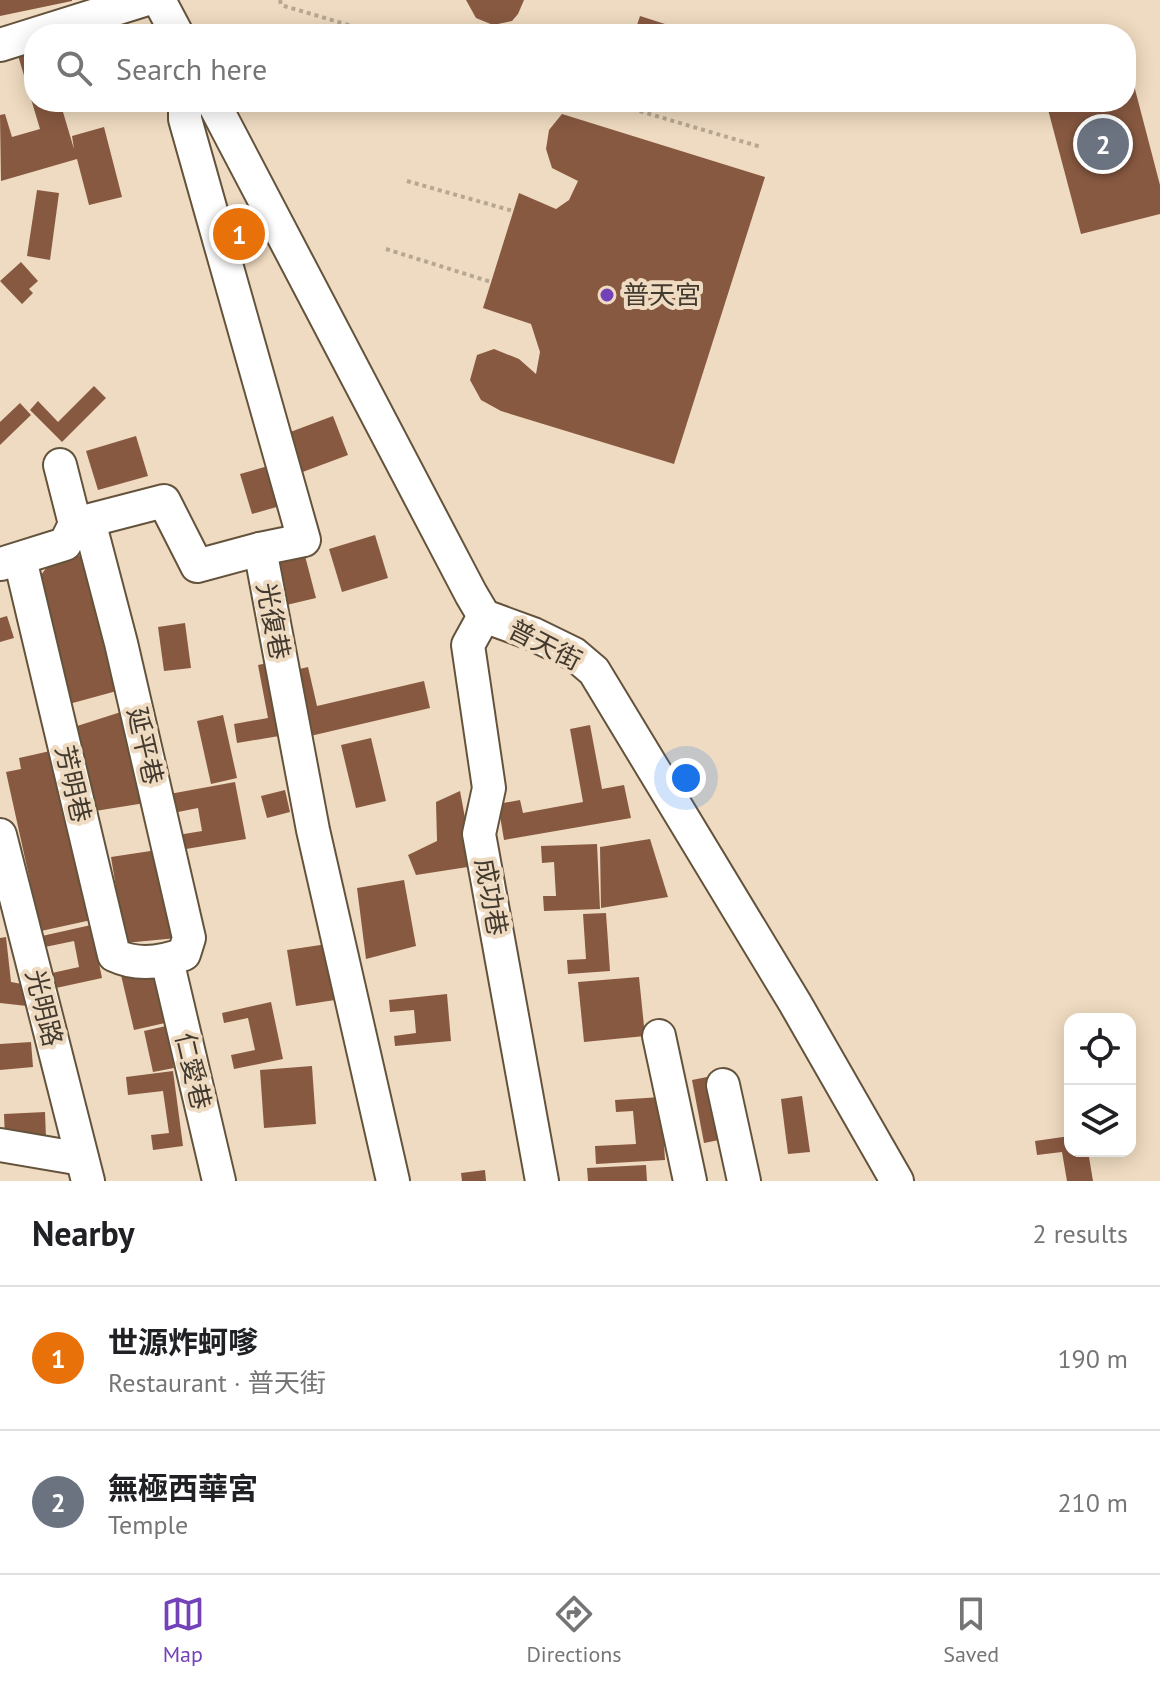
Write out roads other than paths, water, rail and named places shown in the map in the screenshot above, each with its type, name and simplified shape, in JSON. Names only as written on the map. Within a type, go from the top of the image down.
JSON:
[{"type":"street","points":[[67,24],[144,0]]},
{"type":"street","points":[[159,0],[172,24]]},
{"type":"street","points":[[0,45],[24,38]]},
{"type":"street","name":"光復巷","points":[[185,112],[304,540],[260,549],[313,830],[393,1181]]},
{"type":"street","name":"普天街","points":[[218,112],[484,616],[574,654],[594,671],[795,1003],[897,1181]]},
{"type":"street","points":[[60,465],[82,522]]},
{"type":"street","points":[[10,561],[65,544],[82,522],[164,501],[197,566],[260,549]]},
{"type":"street","name":"延平巷","points":[[82,522],[121,643],[189,938],[184,954],[167,960]]},
{"type":"street","name":"芳明巷","points":[[10,561],[114,955],[129,962],[167,960]]},
{"type":"street","name":"成功巷","points":[[484,616],[468,645],[489,788],[479,834],[542,1181]]},
{"type":"street","name":"光明路","points":[[0,835],[5,876],[85,1170]]},
{"type":"street","name":"仁愛巷","points":[[167,960],[219,1181]]},
{"type":"street","points":[[659,1036],[690,1181]]},
{"type":"street","points":[[723,1085],[744,1181]]},
{"type":"street","points":[[0,1145],[85,1170]]},
{"type":"place","name":"無極西華宮","points":[[1103,144]]},
{"type":"place","name":"世源炸蚵嗲","points":[[239,234]]},
{"type":"place","name":"普天宮","points":[[607,295]]}]
